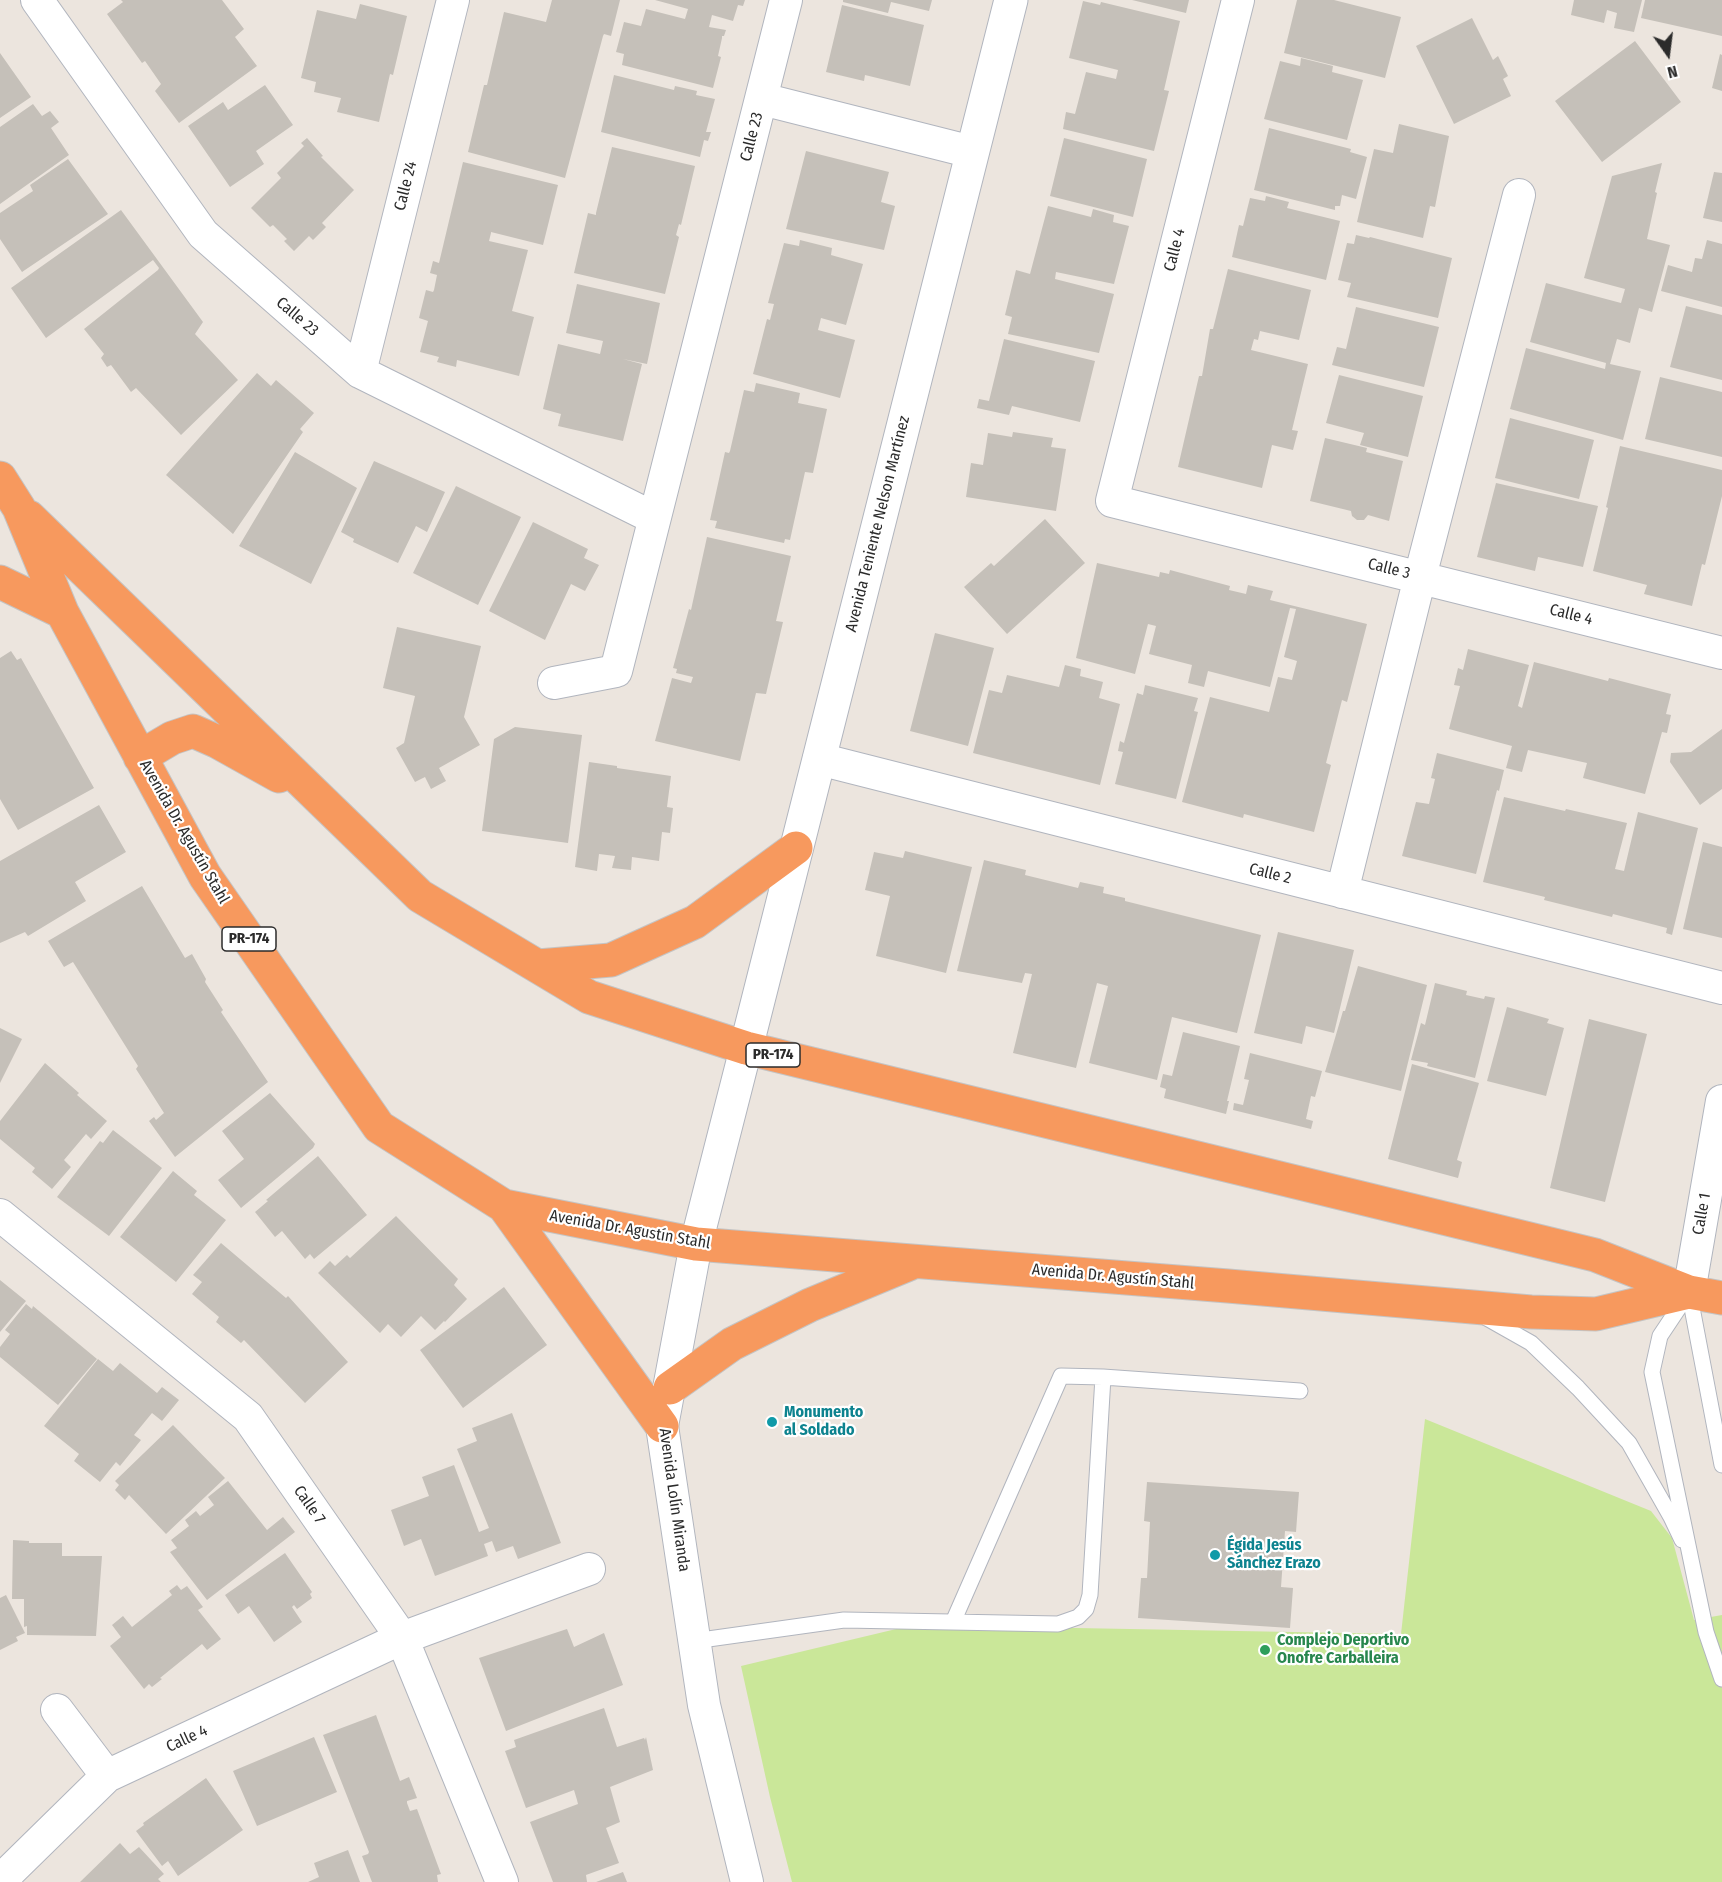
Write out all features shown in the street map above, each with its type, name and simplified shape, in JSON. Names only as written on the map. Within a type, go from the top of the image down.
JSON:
[{"type":"highway","name":"Avenida Dr. Agustín Stahl","points":[[0,478],[19,508],[62,612],[206,876],[379,1127],[504,1206],[696,1244],[1531,1312],[1596,1314],[1689,1292]]},
{"type":"highway","name":"Avenida Dr. Agustín Stahl","points":[[19,508],[420,896],[589,997],[746,1048],[1595,1255],[1689,1292],[1722,1298]]},
{"type":"highway","points":[[0,582],[62,612]]},
{"type":"highway","points":[[140,757],[172,738],[193,730],[318,797]]},
{"type":"highway","points":[[538,966],[611,960],[695,922],[796,848]]},
{"type":"highway","points":[[504,1206],[662,1426]]},
{"type":"highway","points":[[670,1388],[732,1344],[810,1305],[916,1262]]},
{"type":"street","name":"Calle 23","points":[[37,0],[203,234],[360,372],[654,518]]},
{"type":"street","name":"Calle 24","points":[[360,372],[453,0]]},
{"type":"street","name":"Calle 23","points":[[554,682],[616,671],[786,0]]},
{"type":"street","name":"Avenida Teniente Nelson Martínez","points":[[746,1048],[1011,0]]},
{"type":"street","name":"Calle 4","points":[[1112,501],[1238,0]]},
{"type":"street","points":[[762,99],[972,152]]},
{"type":"street","points":[[1420,577],[1520,195]]},
{"type":"street","name":"Calle 3","points":[[1112,501],[1420,577],[1341,892]]},
{"type":"street","name":"Calle 4","points":[[1420,577],[1722,653]]},
{"type":"street","name":"Calle 2","points":[[819,759],[1722,988]]},
{"type":"street","name":"Avenida Lolín Miranda","points":[[746,1048],[696,1244],[662,1426],[704,1704],[747,1882]]},
{"type":"street","name":"Calle 1","points":[[1689,1292],[1722,1101]]},
{"type":"street","name":"Calle 7","points":[[0,1215],[248,1417],[402,1638],[502,1882]]},
{"type":"street","name":"Calle 4","points":[[3,1882],[10,1871],[107,1776],[402,1638],[589,1569]]},
{"type":"street","points":[[57,1710],[107,1776]]},
{"type":"lane","points":[[1689,1292],[1722,1465]]},
{"type":"lane","points":[[1689,1292],[1660,1336],[1652,1372],[1706,1632],[1722,1679]]},
{"type":"lane","points":[[1467,1307],[1531,1343],[1578,1388],[1629,1443],[1671,1517],[1692,1562]]},
{"type":"lane","points":[[953,1622],[1061,1376],[1300,1391]]},
{"type":"lane","points":[[694,1641],[844,1620],[1058,1623],[1078,1617],[1086,1609],[1090,1595],[1103,1377]]},
{"type":"green space","name":"Complejo Deportivo Onofre Carballeira","points":[[1425,1419],[1651,1511],[1672,1538],[1694,1620],[1722,1615],[1722,1882],[792,1882],[770,1797],[741,1666],[913,1625],[1401,1634]]},
{"type":"building","points":[[121,0],[222,0],[244,29],[235,37],[257,66],[179,123],[155,91],[161,84],[145,61],[142,63],[107,14],[123,2]]},
{"type":"building","points":[[552,0],[620,0],[611,36],[604,34],[603,36],[565,178],[468,152],[504,12],[546,22]]},
{"type":"building","points":[[655,0],[745,0],[743,6],[738,5],[733,21],[712,15],[709,27],[726,30],[722,36],[718,56],[721,57],[713,88],[622,65],[624,54],[616,52],[624,22],[641,26],[646,9],[685,19],[688,9]]},
{"type":"building","points":[[843,0],[932,0],[929,11],[891,2],[888,13],[843,2]]},
{"type":"building","points":[[1132,0],[1189,0],[1186,13]]},
{"type":"building","points":[[1297,0],[1334,0],[1401,17],[1385,78],[1284,53]]},
{"type":"building","points":[[1574,0],[1642,0],[1634,32],[1614,28],[1617,13],[1607,10],[1604,23],[1571,15]]},
{"type":"building","points":[[1645,0],[1722,0],[1722,36],[1641,18]]},
{"type":"building","points":[[1083,1],[1100,5],[1101,2],[1180,21],[1164,90],[1169,91],[1154,151],[1063,129],[1066,112],[1075,114],[1086,72],[1116,79],[1118,70],[1069,58]]},
{"type":"building","points":[[360,4],[407,16],[379,122],[337,112],[341,98],[314,92],[316,82],[301,78],[317,10],[356,19]]},
{"type":"building","points":[[842,5],[924,25],[910,86],[865,75],[864,81],[826,72]]},
{"type":"building","points":[[1472,18],[1493,60],[1498,56],[1508,76],[1503,79],[1511,96],[1454,124],[1416,46]]},
{"type":"building","points":[[1635,41],[1681,102],[1602,162],[1555,101]]},
{"type":"building","points":[[0,53],[31,97],[0,118]]},
{"type":"building","points":[[1720,54],[1722,55],[1722,91],[1712,88]]},
{"type":"building","points":[[1301,58],[1333,66],[1332,72],[1363,80],[1347,140],[1264,119],[1280,61],[1300,66]]},
{"type":"building","points":[[614,75],[674,90],[675,86],[697,91],[696,95],[715,99],[706,132],[711,132],[708,141],[704,140],[700,157],[601,132]]},
{"type":"building","points":[[265,85],[293,125],[256,151],[264,164],[230,187],[188,126],[223,102],[228,110]]},
{"type":"building","points":[[33,104],[42,116],[50,111],[59,122],[51,128],[69,155],[0,204],[0,127]]},
{"type":"building","points":[[1399,124],[1449,136],[1435,207],[1430,206],[1423,238],[1357,222],[1374,149],[1393,153]]},
{"type":"building","points":[[1269,128],[1351,149],[1350,152],[1367,157],[1356,199],[1342,195],[1340,206],[1335,206],[1335,210],[1254,190]]},
{"type":"building","points":[[307,138],[323,156],[321,157],[354,190],[322,223],[326,227],[313,240],[309,236],[294,251],[284,241],[287,239],[273,225],[270,227],[251,208],[281,178],[277,173],[304,146],[301,143]]},
{"type":"building","points":[[1064,138],[1147,159],[1133,217],[1050,196]]},
{"type":"building","points":[[612,147],[695,166],[681,225],[679,224],[676,235],[679,237],[665,294],[574,273],[588,213],[596,215]]},
{"type":"building","points":[[806,151],[889,172],[881,202],[895,206],[884,250],[786,229]]},
{"type":"building","points":[[68,159],[108,214],[22,272],[0,239],[0,213],[33,191],[30,185]]},
{"type":"building","points":[[463,162],[558,185],[543,245],[491,232],[489,241],[528,250],[512,311],[534,317],[519,376],[457,360],[456,367],[437,362],[439,357],[420,352],[428,321],[419,318],[426,290],[433,292],[434,290],[437,275],[430,273],[433,261],[439,263]]},
{"type":"building","points":[[1662,163],[1647,239],[1670,245],[1652,312],[1639,308],[1630,343],[1617,339],[1610,364],[1641,371],[1623,440],[1510,409],[1526,348],[1605,369],[1606,363],[1530,342],[1546,283],[1621,303],[1625,289],[1584,278],[1612,176]]},
{"type":"building","points":[[1714,172],[1722,173],[1722,222],[1703,218]]},
{"type":"building","points":[[1266,196],[1289,202],[1287,208],[1340,221],[1326,280],[1232,257],[1239,225],[1243,226],[1250,198],[1265,201]]},
{"type":"building","points":[[1048,206],[1091,217],[1093,209],[1114,215],[1113,222],[1129,226],[1114,284],[1056,272],[1055,279],[1114,294],[1099,353],[1008,334],[1012,317],[1005,315],[1016,270],[1030,274]]},
{"type":"building","points":[[121,210],[203,322],[195,334],[238,380],[181,435],[136,388],[131,392],[111,365],[107,367],[101,358],[104,354],[84,329],[158,270],[153,260],[46,338],[11,288]]},
{"type":"building","points":[[1356,235],[1452,258],[1438,318],[1347,297],[1351,283],[1338,280],[1347,243],[1354,244]]},
{"type":"building","points":[[800,240],[832,248],[831,255],[863,264],[846,325],[821,318],[818,330],[855,340],[840,398],[753,374],[767,319],[770,320],[774,304],[768,303],[784,243],[799,246]]},
{"type":"building","points":[[1707,240],[1722,244],[1722,307],[1661,291],[1668,265],[1692,272],[1695,258],[1702,259]]},
{"type":"building","points":[[1228,269],[1311,290],[1299,340],[1260,331],[1258,340],[1254,339],[1251,350],[1308,364],[1292,430],[1298,431],[1293,450],[1272,445],[1262,488],[1178,467],[1199,376],[1202,376],[1210,329],[1213,329]]},
{"type":"building","points":[[577,284],[660,303],[647,364],[623,359],[642,364],[623,441],[558,426],[561,414],[543,409],[558,344],[600,354],[603,341],[566,333]]},
{"type":"building","points":[[1686,306],[1722,315],[1722,380],[1670,367]]},
{"type":"building","points":[[1356,307],[1439,327],[1424,387],[1332,365],[1337,347],[1346,349]]},
{"type":"building","points":[[1004,339],[1095,361],[1080,422],[1012,406],[1009,415],[977,408],[979,399],[989,401]]},
{"type":"building","points":[[257,373],[271,386],[276,380],[314,413],[300,429],[303,432],[233,534],[166,475]]},
{"type":"building","points":[[1339,375],[1423,396],[1408,457],[1360,445],[1364,433],[1326,423]]},
{"type":"building","points":[[1660,377],[1722,392],[1722,457],[1645,439]]},
{"type":"building","points":[[756,383],[800,393],[798,403],[827,409],[813,473],[805,472],[790,540],[785,539],[784,543],[715,528],[717,521],[710,520],[725,452],[730,451],[744,390],[754,392]]},
{"type":"building","points":[[1510,418],[1594,440],[1579,499],[1495,478]]},
{"type":"building","points":[[1013,432],[1053,438],[1051,447],[1066,449],[1056,511],[966,497],[971,463],[983,465],[988,433],[1012,437]]},
{"type":"building","points":[[1325,438],[1367,448],[1366,452],[1403,461],[1389,521],[1368,515],[1364,520],[1357,520],[1352,516],[1351,511],[1310,501]]},
{"type":"building","points":[[1620,446],[1722,470],[1722,496],[1692,606],[1644,594],[1647,585],[1593,571]]},
{"type":"building","points":[[295,452],[357,488],[311,584],[239,546]]},
{"type":"building","points":[[374,461],[445,492],[427,532],[416,526],[398,563],[353,542],[354,539],[341,532]]},
{"type":"building","points":[[1496,483],[1598,506],[1583,567],[1538,557],[1535,571],[1477,557]]},
{"type":"building","points":[[456,486],[521,517],[478,605],[413,573]]},
{"type":"building","points":[[1045,519],[1085,563],[1007,634],[964,587],[991,563],[994,566]]},
{"type":"building","points":[[533,522],[588,549],[584,558],[599,565],[585,591],[571,584],[545,640],[489,611]]},
{"type":"building","points":[[707,537],[791,556],[776,621],[783,622],[766,694],[756,693],[740,761],[655,741],[672,678],[691,683],[693,677],[676,673],[677,669],[673,668],[689,609],[691,610]]},
{"type":"building","points":[[1097,563],[1159,577],[1160,572],[1169,574],[1170,570],[1230,586],[1229,590],[1246,594],[1248,585],[1273,591],[1270,600],[1367,624],[1347,702],[1342,700],[1326,763],[1331,765],[1314,832],[1244,814],[1243,818],[1182,802],[1210,697],[1269,712],[1278,677],[1292,680],[1297,661],[1284,657],[1296,609],[1290,608],[1270,687],[1208,671],[1204,687],[1188,683],[1192,665],[1149,654],[1156,626],[1148,624],[1135,674],[1076,658]]},
{"type":"building","points":[[397,627],[481,646],[464,717],[480,745],[439,768],[446,781],[431,789],[425,777],[415,782],[396,748],[404,743],[415,696],[383,688]]},
{"type":"building","points":[[935,633],[994,648],[968,746],[910,731]]},
{"type":"building","points":[[1468,649],[1529,665],[1518,706],[1522,708],[1534,662],[1671,694],[1666,714],[1671,715],[1667,733],[1662,732],[1645,794],[1583,778],[1587,763],[1528,750],[1522,772],[1506,768],[1512,746],[1449,729],[1460,686],[1454,685],[1458,668],[1463,670]]},
{"type":"building","points":[[11,651],[17,660],[21,658],[94,788],[18,830],[0,799],[0,658]]},
{"type":"building","points":[[1065,665],[1081,669],[1080,676],[1103,682],[1099,698],[1120,704],[1100,785],[973,753],[989,690],[1002,693],[1007,675],[1059,687]]},
{"type":"building","points":[[1145,685],[1198,698],[1194,711],[1198,712],[1176,799],[1115,784],[1123,752],[1118,751],[1120,741],[1124,743],[1137,693],[1143,695]]},
{"type":"building","points":[[515,727],[582,735],[568,843],[482,831],[494,739]]},
{"type":"building","points":[[1722,729],[1722,789],[1700,805],[1670,762],[1671,753],[1691,752]]},
{"type":"building","points":[[1437,753],[1504,770],[1476,874],[1402,856],[1416,802],[1429,804],[1435,779],[1431,778]]},
{"type":"building","points":[[589,762],[671,776],[667,807],[673,808],[670,833],[662,832],[659,861],[632,857],[631,870],[612,868],[615,856],[599,854],[597,871],[575,867]]},
{"type":"building","points":[[1504,797],[1627,823],[1615,869],[1624,871],[1638,812],[1698,828],[1672,935],[1666,933],[1667,928],[1544,900],[1545,897],[1483,882]]},
{"type":"building","points":[[99,805],[126,852],[75,882],[86,901],[28,936],[25,932],[0,943],[0,861]]},
{"type":"building","points":[[1703,842],[1722,847],[1722,938],[1683,929]]},
{"type":"building","points":[[905,851],[972,867],[946,973],[876,956],[890,896],[865,890],[874,852],[903,858]]},
{"type":"building","points":[[984,860],[1026,870],[1025,875],[1078,888],[1080,882],[1104,887],[1103,893],[1125,898],[1125,901],[1261,935],[1237,1033],[1172,1017],[1157,1080],[1089,1063],[1108,986],[1097,983],[1076,1068],[1013,1053],[1032,974],[1025,973],[1022,983],[957,971]]},
{"type":"building","points":[[142,886],[185,958],[192,954],[206,979],[205,982],[223,1010],[221,1012],[268,1082],[175,1157],[149,1121],[154,1117],[156,1120],[164,1113],[136,1069],[138,1066],[73,962],[64,967],[48,941]]},
{"type":"building","points":[[1278,932],[1354,950],[1334,1033],[1306,1026],[1302,1044],[1254,1033]]},
{"type":"building","points":[[1358,966],[1427,985],[1401,1091],[1325,1072]]},
{"type":"building","points":[[1435,983],[1467,991],[1466,995],[1484,999],[1485,996],[1495,998],[1475,1078],[1411,1060],[1421,1023],[1425,1025]]},
{"type":"building","points":[[1507,1007],[1549,1019],[1547,1023],[1564,1028],[1546,1096],[1487,1081]]},
{"type":"building","points":[[1589,1019],[1647,1034],[1605,1202],[1550,1188]]},
{"type":"building","points":[[0,1028],[22,1039],[0,1083]]},
{"type":"building","points":[[1183,1032],[1240,1046],[1226,1114],[1164,1098],[1166,1089],[1160,1087],[1163,1074],[1172,1076]]},
{"type":"building","points":[[1250,1053],[1322,1071],[1315,1097],[1311,1096],[1306,1119],[1313,1121],[1311,1129],[1233,1110],[1234,1103],[1243,1105],[1249,1080],[1244,1079]]},
{"type":"building","points":[[45,1063],[107,1121],[91,1139],[86,1134],[64,1160],[71,1167],[52,1189],[32,1172],[35,1168],[0,1139],[0,1121]]},
{"type":"building","points":[[1412,1064],[1479,1083],[1457,1160],[1462,1162],[1458,1178],[1388,1159]]},
{"type":"building","points":[[270,1093],[315,1144],[241,1208],[218,1180],[244,1159],[222,1131]]},
{"type":"building","points":[[113,1130],[162,1168],[109,1236],[57,1197],[100,1141],[103,1143]]},
{"type":"building","points":[[318,1156],[367,1215],[314,1259],[310,1254],[305,1259],[282,1231],[275,1237],[255,1212]]},
{"type":"building","points":[[173,1171],[197,1191],[194,1195],[226,1220],[176,1282],[120,1237]]},
{"type":"building","points":[[396,1216],[458,1279],[454,1285],[467,1299],[435,1330],[421,1316],[401,1337],[388,1324],[380,1333],[318,1273],[330,1261],[335,1266],[347,1255],[350,1258]]},
{"type":"building","points":[[221,1243],[286,1298],[288,1296],[348,1362],[305,1403],[244,1340],[241,1343],[216,1322],[219,1317],[192,1294],[202,1282],[193,1275]]},
{"type":"building","points":[[0,1280],[26,1301],[0,1332]]},
{"type":"building","points":[[504,1287],[547,1345],[463,1408],[420,1350]]},
{"type":"building","points":[[26,1304],[32,1309],[33,1306],[97,1359],[58,1405],[0,1357],[0,1347],[10,1334],[5,1330]]},
{"type":"building","points":[[98,1359],[113,1371],[120,1363],[157,1393],[162,1387],[179,1400],[162,1421],[152,1413],[134,1435],[141,1440],[120,1466],[116,1462],[100,1482],[74,1461],[79,1454],[44,1426]]},
{"type":"building","points":[[512,1413],[561,1543],[518,1559],[513,1546],[496,1552],[492,1541],[484,1544],[488,1556],[435,1576],[421,1539],[404,1546],[391,1510],[429,1496],[422,1477],[454,1465],[479,1532],[489,1528],[457,1449],[477,1441],[472,1428]]},
{"type":"building","points":[[173,1425],[225,1478],[166,1534],[129,1495],[125,1500],[115,1490],[119,1485],[115,1481]]},
{"type":"building","points":[[228,1481],[267,1530],[283,1517],[295,1532],[207,1600],[170,1552],[177,1548],[171,1540],[189,1526],[185,1520],[196,1511],[200,1516],[214,1505],[208,1497]]},
{"type":"building","name":"Égida Jesús Sánchez Erazo","points":[[1147,1482],[1299,1492],[1296,1532],[1285,1531],[1281,1587],[1293,1588],[1290,1628],[1138,1618],[1141,1578],[1147,1578],[1150,1522],[1144,1521]]},
{"type":"building","points":[[13,1540],[29,1541],[29,1543],[62,1543],[62,1556],[102,1556],[96,1636],[27,1635],[27,1626],[24,1627],[24,1599],[12,1599]]},
{"type":"building","points":[[285,1553],[312,1592],[310,1594],[312,1598],[297,1609],[294,1605],[292,1607],[302,1622],[274,1642],[249,1606],[238,1614],[225,1595]]},
{"type":"building","points":[[177,1585],[181,1590],[187,1586],[203,1607],[198,1610],[221,1639],[207,1650],[202,1644],[152,1687],[149,1684],[144,1689],[110,1646],[121,1637],[112,1625],[123,1616],[132,1627],[172,1595],[169,1591]]},
{"type":"building","points":[[6,1595],[25,1633],[16,1637],[18,1641],[0,1650],[0,1598]]},
{"type":"building","points":[[567,1629],[574,1647],[604,1633],[623,1685],[506,1731],[479,1658]]},
{"type":"building","points":[[604,1708],[617,1747],[644,1738],[645,1740],[646,1737],[653,1770],[610,1787],[620,1822],[606,1828],[619,1863],[586,1875],[587,1882],[553,1882],[530,1822],[578,1804],[574,1790],[526,1808],[505,1751],[516,1747],[514,1740]]},
{"type":"building","points":[[376,1715],[400,1781],[409,1777],[417,1798],[407,1803],[410,1811],[417,1809],[441,1874],[437,1875],[438,1882],[372,1882],[362,1856],[369,1852],[323,1735]]},
{"type":"building","points":[[314,1737],[337,1792],[257,1826],[233,1771]]},
{"type":"building","points":[[206,1778],[243,1830],[178,1876],[168,1861],[162,1866],[136,1831],[144,1825],[143,1823]]},
{"type":"building","points":[[120,1843],[130,1854],[139,1847],[164,1874],[158,1879],[161,1882],[80,1882]]},
{"type":"building","points":[[348,1850],[360,1882],[308,1882],[319,1877],[314,1863]]},
{"type":"building","points":[[623,1872],[627,1882],[596,1882]]},
{"type":"place","name":"Monumento al Soldado","points":[[772,1422]]},
{"type":"place","name":"Égida Jesús Sánchez Erazo","points":[[1215,1555]]},
{"type":"place","name":"Complejo Deportivo Onofre Carballeira","points":[[1265,1650]]}]
